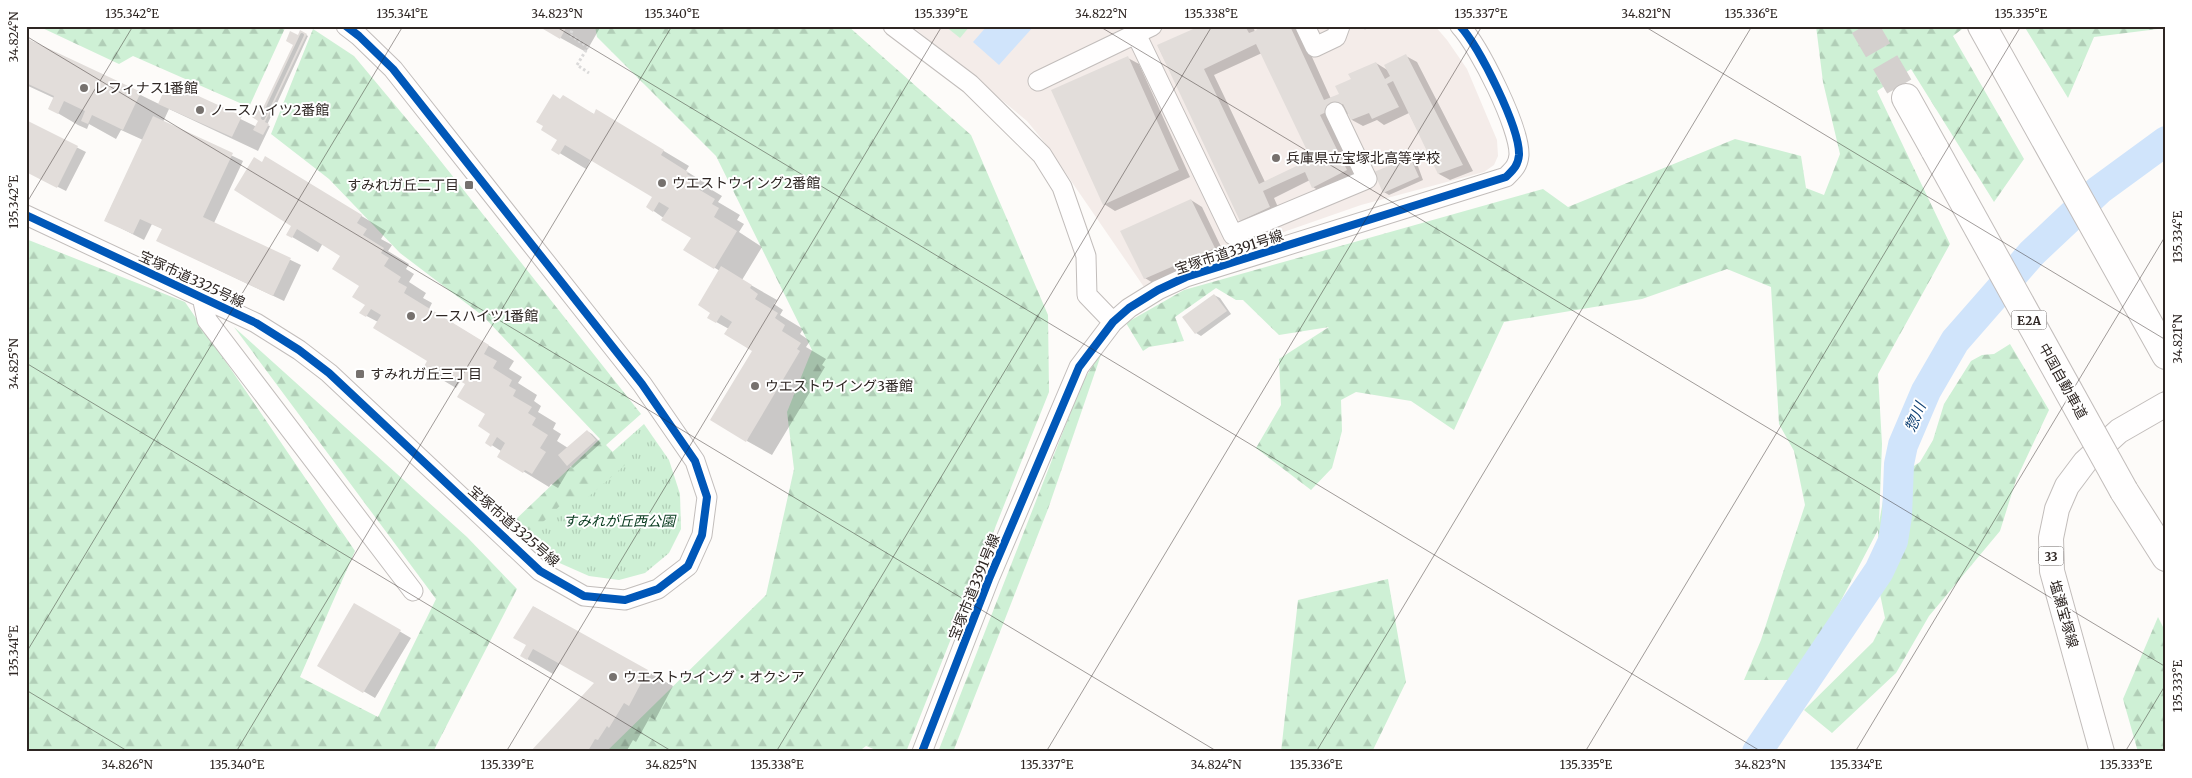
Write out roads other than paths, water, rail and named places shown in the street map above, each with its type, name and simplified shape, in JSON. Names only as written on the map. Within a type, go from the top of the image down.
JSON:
[{"type":"highway","points":[[1982,26],[2166,355]]},
{"type":"highway","name":"中国自動車道","points":[[1906,98],[2124,491],[2166,558]]},
{"type":"main road","name":"塩瀬宝塚線","points":[[2102,752],[2052,571],[2051,538],[2057,509],[2067,486],[2084,462],[2119,431],[2166,404]]},
{"type":"street","name":"宝塚市道3325号線","points":[[26,215],[256,323],[299,350],[329,374],[540,571],[584,596],[625,600],[658,589],[688,566],[702,535],[707,497],[695,461],[642,384],[394,69],[346,26]]},
{"type":"street","points":[[893,26],[970,84],[1042,155],[1062,187],[1086,256],[1086,295],[1113,322]]},
{"type":"street","points":[[1305,26],[1315,47],[1336,38],[1340,26]]},
{"type":"street","name":"宝塚市道3391号線","points":[[922,752],[989,579],[1079,367],[1113,322],[1129,308],[1158,290],[1186,277],[1506,177],[1516,167],[1519,155],[1517,139],[1486,64],[1460,26]]},
{"type":"street","points":[[1038,81],[1144,30],[1233,234],[1366,179],[1335,112]]},
{"type":"street","points":[[202,297],[207,320],[413,590]]},
{"type":"water","points":[[987,26],[1034,26],[999,65],[973,42]]},
{"type":"waterway","name":"惣川","points":[[1757,752],[1879,571],[1893,541],[1897,516],[1899,464],[1903,445],[1926,391],[1955,341],[2032,253],[2099,190],[2166,141]]},
{"type":"tunnel","points":[[1864,26],[1906,98]]},
{"type":"railway","points":[[263,118],[302,35]]},
{"type":"place","name":"レフィナス1番館","points":[[84,88]]},
{"type":"place","name":"ノースハイツ2番館","points":[[200,110]]},
{"type":"place","name":"兵庫県立宝塚北高等学校","points":[[1276,158]]},
{"type":"place","name":"ウエストウイング2番館","points":[[662,183]]},
{"type":"place","name":"すみれガ丘二丁目","points":[[469,185]]},
{"type":"place","name":"ノースハイツ1番館","points":[[411,316]]},
{"type":"place","name":"すみれガ丘三丁目","points":[[360,374]]},
{"type":"place","name":"ウエストウイング3番館","points":[[755,386]]},
{"type":"place","name":"ウエストウイング・オクシア","points":[[613,677]]},
{"type":"park label","name":"すみれが丘西公園","points":[[619,521]]}]
